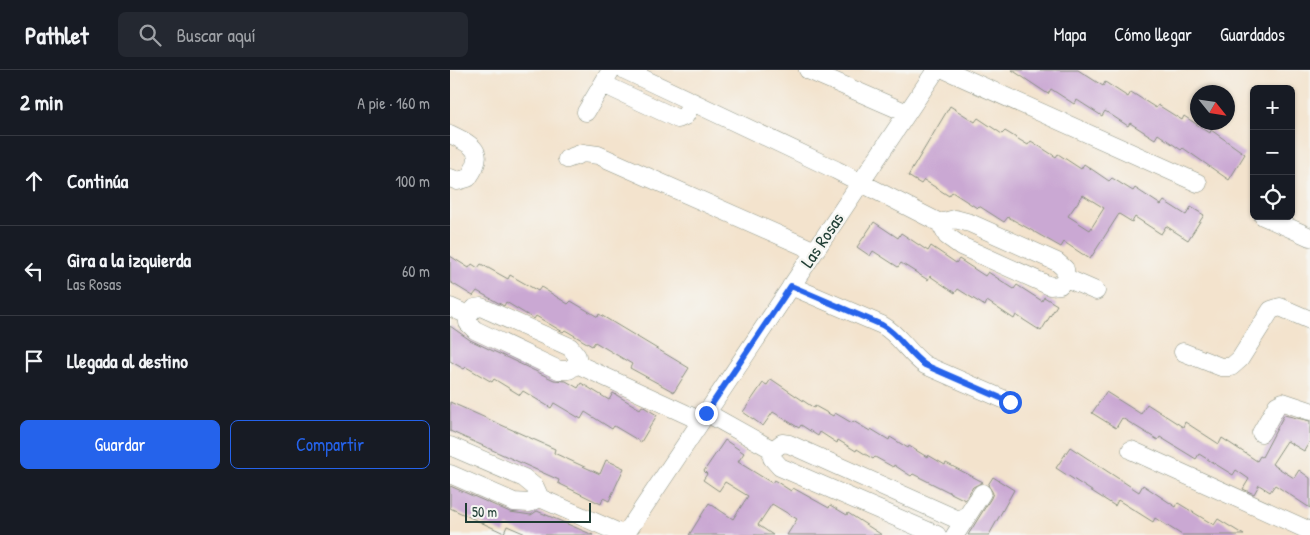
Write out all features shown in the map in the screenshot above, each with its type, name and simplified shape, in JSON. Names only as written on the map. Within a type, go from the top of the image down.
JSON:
[{"type":"street","points":[[625,70],[860,182],[940,223],[947,236],[961,246],[1045,284],[1060,285],[1066,278],[1065,269],[1057,262],[970,223],[955,219],[940,223]]},
{"type":"street","points":[[808,70],[907,113]]},
{"type":"street","name":"Las Rosas","points":[[624,535],[936,70]]},
{"type":"street","points":[[946,70],[1198,183]]},
{"type":"street","points":[[586,112],[607,77],[678,119],[686,116],[693,102]]},
{"type":"street","points":[[450,134],[472,145],[477,154],[477,160],[468,178],[458,181],[450,178]]},
{"type":"street","points":[[567,159],[583,153],[598,154],[815,251]]},
{"type":"street","points":[[1272,220],[1310,237]]},
{"type":"street","points":[[1066,278],[1096,291]]},
{"type":"street","points":[[791,286],[882,325],[896,334],[913,356],[925,365],[1010,402]]},
{"type":"street","points":[[450,307],[468,315]]},
{"type":"street","points":[[1183,352],[1221,368],[1231,367],[1240,359],[1271,310],[1280,307],[1310,320]]},
{"type":"street","points":[[475,308],[487,309],[570,347],[577,356],[577,364],[569,370],[559,370],[475,330],[468,323],[468,315],[475,308]]},
{"type":"street","points":[[577,364],[704,417],[773,450]]},
{"type":"street","points":[[1260,433],[1278,406],[1283,402],[1310,411]]},
{"type":"street","points":[[937,535],[780,467],[772,458],[773,450],[782,443],[789,444],[959,528],[982,493]]},
{"type":"street","points":[[450,446],[524,478],[535,486],[540,498],[624,535]]},
{"type":"street","points":[[1131,450],[1310,531]]},
{"type":"street","points":[[450,474],[514,502],[529,503],[540,498]]},
{"type":"building","points":[[1012,70],[1078,70],[1103,86],[1105,82],[1128,97],[1131,92],[1156,108],[1158,105],[1182,120],[1184,116],[1190,120],[1190,130],[1205,130],[1210,133],[1211,130],[1245,154],[1229,180],[1183,148],[1181,150],[1158,134],[1155,139],[1130,123],[1128,126],[1105,111],[1102,116],[1077,100],[1074,104],[1051,89],[1048,94]]},
{"type":"building","points":[[950,106],[975,122],[978,118],[1002,134],[1005,131],[1028,145],[1031,141],[1056,157],[1058,154],[1081,169],[1084,164],[1109,181],[1112,178],[1133,191],[1135,188],[1161,205],[1164,201],[1186,215],[1191,207],[1204,215],[1188,240],[1166,226],[1161,234],[1135,217],[1132,222],[1119,214],[1090,259],[1064,242],[1061,247],[1008,217],[1004,222],[952,192],[949,196],[924,180],[921,184],[908,176]],"holes":[[[1083,195],[1104,208],[1090,230],[1068,216]]]},
{"type":"building","points":[[874,222],[898,238],[901,233],[928,251],[931,246],[956,263],[959,259],[985,276],[988,272],[1014,289],[1017,285],[1042,301],[1044,297],[1057,305],[1041,331],[1016,315],[1014,319],[987,301],[985,306],[958,289],[955,293],[930,276],[928,280],[901,263],[898,267],[873,251],[870,256],[857,247]]},
{"type":"building","points":[[450,256],[469,268],[472,264],[478,268],[481,264],[508,279],[510,275],[538,291],[541,287],[568,304],[571,301],[598,317],[599,314],[689,368],[674,392],[630,368],[632,364],[595,342],[592,346],[536,316],[534,319],[506,302],[504,306],[477,291],[473,296],[450,282]]},
{"type":"building","points":[[450,326],[470,340],[554,380],[566,381],[578,388],[581,383],[609,400],[613,393],[640,409],[642,406],[657,415],[641,442],[614,426],[612,429],[585,412],[581,419],[554,403],[551,408],[523,391],[520,395],[494,379],[492,382],[466,367],[464,369],[450,361]]},
{"type":"building","points":[[771,379],[814,408],[815,406],[833,416],[835,413],[870,431],[871,429],[889,440],[890,437],[908,448],[909,446],[927,457],[928,455],[945,465],[946,463],[983,482],[973,487],[965,500],[913,474],[911,476],[894,465],[893,467],[875,457],[873,459],[857,449],[856,451],[838,440],[837,443],[820,432],[818,436],[801,425],[799,428],[773,412],[763,426],[743,412],[763,383],[767,385]]},
{"type":"building","points":[[1106,392],[1141,414],[1147,404],[1183,427],[1185,422],[1219,444],[1222,438],[1257,461],[1260,456],[1262,457],[1284,415],[1310,421],[1310,441],[1304,451],[1287,441],[1272,464],[1294,478],[1299,470],[1310,478],[1310,508],[1275,485],[1270,492],[1259,485],[1254,494],[1243,489],[1249,479],[1236,470],[1233,475],[1199,454],[1196,459],[1160,437],[1158,440],[1122,418],[1116,428],[1092,413]]},
{"type":"building","points":[[450,402],[555,449],[554,453],[600,474],[606,460],[624,468],[609,501],[603,498],[601,504],[558,483],[559,480],[450,431]]},
{"type":"building","points":[[725,440],[744,453],[738,462],[772,483],[774,480],[791,491],[793,488],[829,508],[830,505],[847,515],[848,513],[882,535],[787,535],[797,519],[772,504],[758,525],[773,535],[689,535],[709,503],[733,519],[748,496],[725,482],[719,491],[703,480],[707,474],[704,471]]},
{"type":"building","points":[[1070,447],[1139,492],[1143,485],[1176,507],[1178,503],[1214,525],[1218,519],[1244,535],[1182,535],[1155,518],[1153,522],[1118,500],[1115,506],[1056,468]]},
{"type":"building","points":[[993,477],[1014,490],[989,535],[968,535],[991,498],[993,493],[988,485]]},
{"type":"building","points":[[450,486],[510,512],[531,515],[537,511],[593,535],[528,535],[507,526],[504,533],[450,508]]},
{"type":"route","points":[[706,413],[791,286],[882,325],[896,334],[913,356],[925,365],[1010,402]]}]
